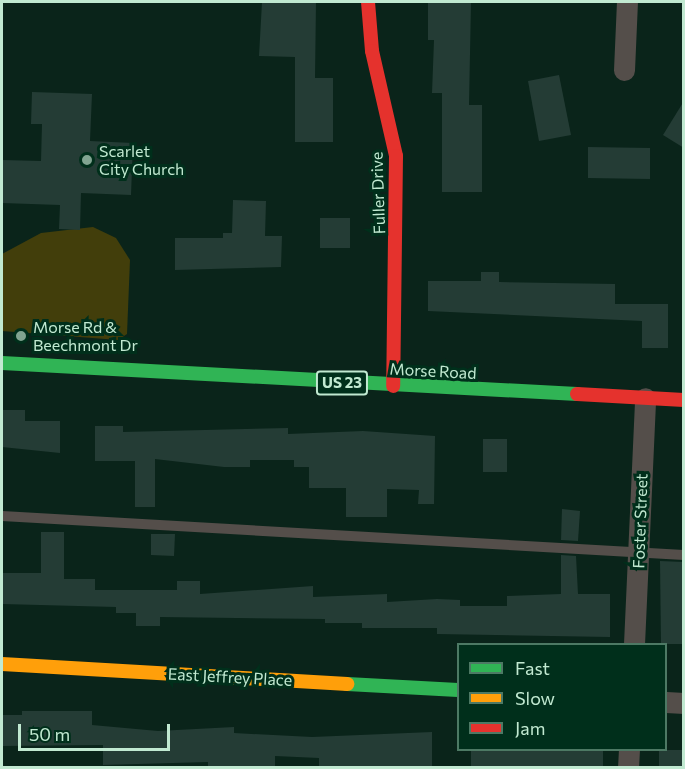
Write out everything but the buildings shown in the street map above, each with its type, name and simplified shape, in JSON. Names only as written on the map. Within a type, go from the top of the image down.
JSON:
[{"type":"street","name":"Fuller Drive","points":[[368,2],[372,51],[396,156],[393,386]]},
{"type":"street","points":[[624,70],[627,2]]},
{"type":"street","name":"Morse Road","points":[[2,363],[684,400]]},
{"type":"street","name":"Foster Street","points":[[634,643],[645,398]]},
{"type":"street","name":"East Jeffrey Place","points":[[2,664],[457,690]]},
{"type":"street","points":[[667,702],[684,702]]},
{"type":"street","points":[[628,768],[629,751]]},
{"type":"lane","points":[[2,516],[684,555]]},
{"type":"shaded area","points":[[93,227],[116,238],[130,260],[127,334],[118,340],[2,331],[2,254],[41,233]]},
{"type":"traffic: fast","points":[[2,363],[577,394]]},
{"type":"traffic: fast","points":[[347,684],[457,690]]},
{"type":"traffic: slow","points":[[2,664],[347,684]]},
{"type":"traffic: jam","points":[[368,2],[372,51],[396,156],[393,386]]},
{"type":"traffic: jam","points":[[577,394],[684,400]]},
{"type":"place","name":"Scarlet City Church","points":[[87,160]]},
{"type":"place","name":"Morse Rd & Beechmont Dr","points":[[21,336]]}]
